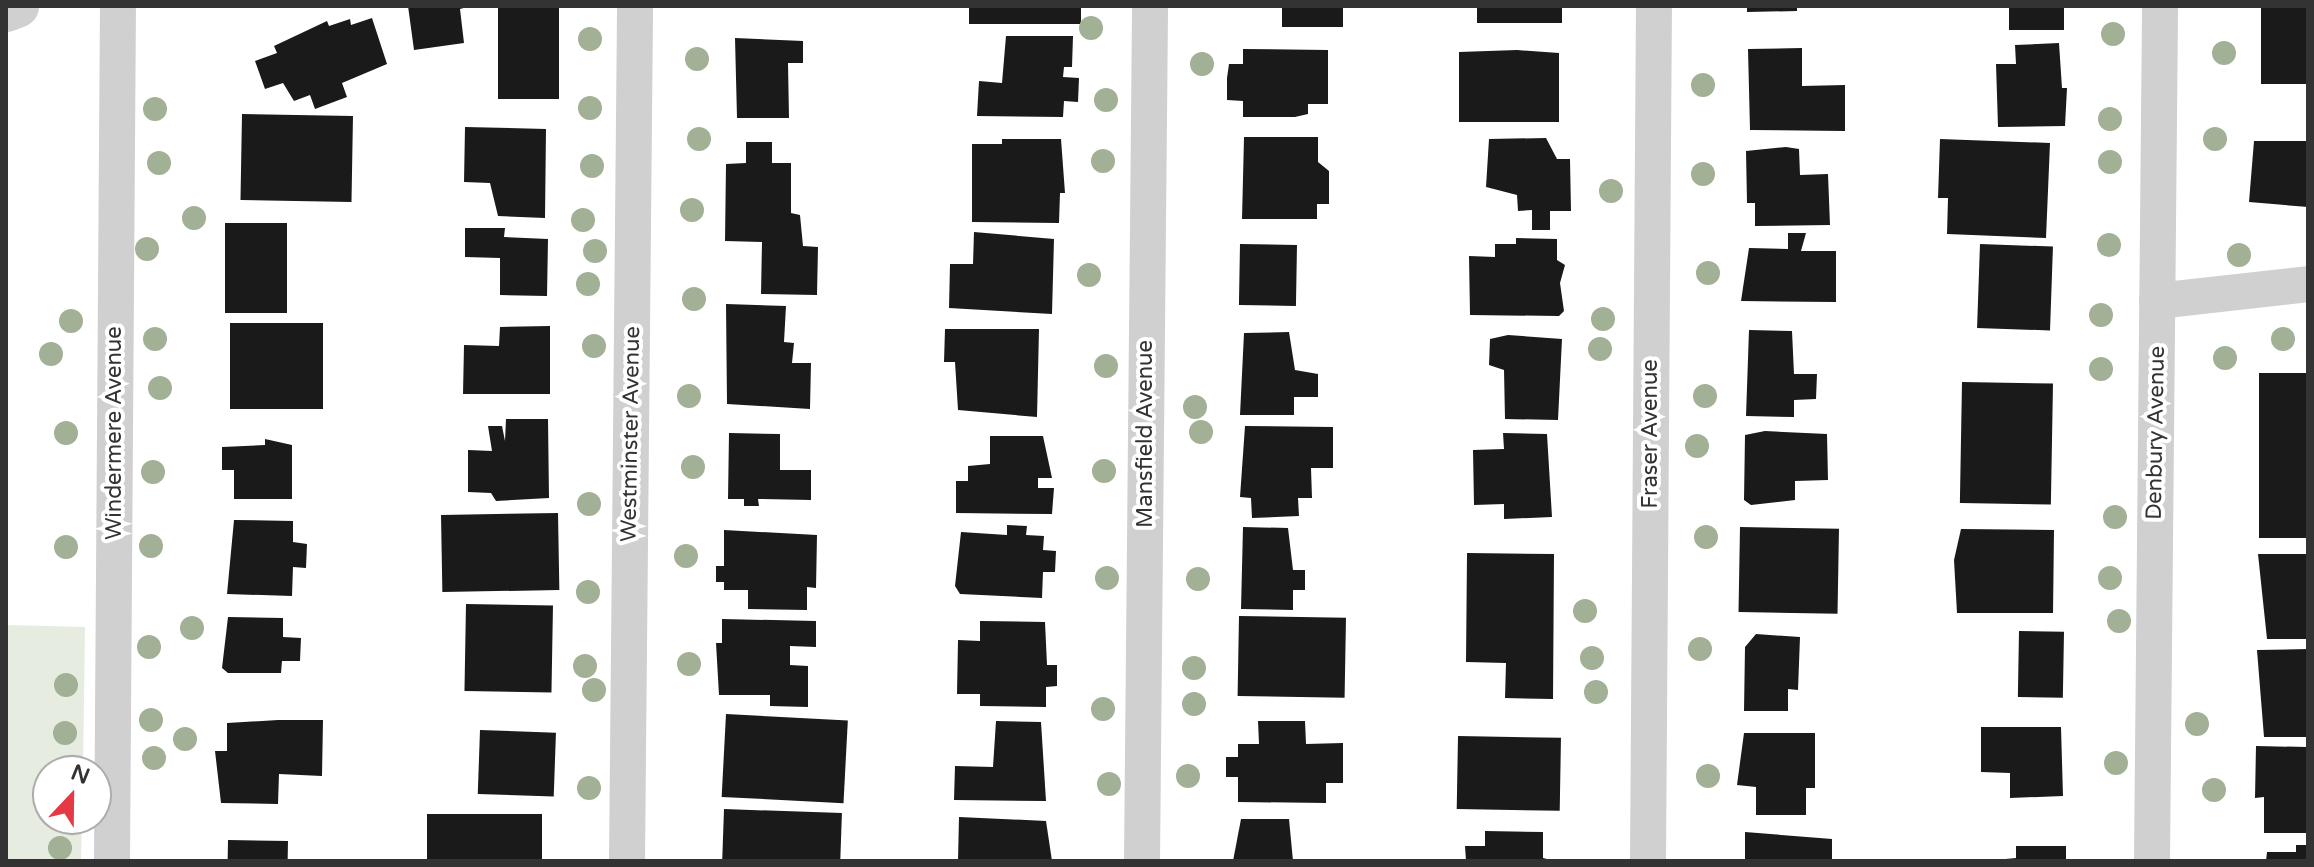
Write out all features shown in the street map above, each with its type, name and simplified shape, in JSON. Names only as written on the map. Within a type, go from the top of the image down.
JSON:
[{"type":"street","points":[[6,10],[17,6]]},
{"type":"street","name":"Windermere Avenue","points":[[112,861],[118,6]]},
{"type":"street","name":"Westminster Avenue","points":[[627,861],[635,6]]},
{"type":"street","name":"Mansfield Avenue","points":[[1142,861],[1150,6]]},
{"type":"street","name":"Fraser Avenue","points":[[1648,861],[1654,6]]},
{"type":"street","name":"Denbury Avenue","points":[[2152,861],[2160,6]]},
{"type":"street","points":[[2157,301],[2308,284]]},
{"type":"shaded area","points":[[6,625],[85,627],[83,755],[32,755],[32,835],[82,835],[81,861],[6,861]]},
{"type":"building","points":[[408,6],[471,6],[460,9],[464,43],[414,50]]},
{"type":"building","points":[[498,6],[559,6],[559,99],[498,99]]},
{"type":"building","points":[[969,6],[1081,6],[1081,24],[969,24]]},
{"type":"building","points":[[1282,6],[1343,6],[1343,27],[1282,27]]},
{"type":"building","points":[[1477,6],[1562,6],[1562,23],[1477,23]]},
{"type":"building","points":[[1747,6],[1797,6],[1797,11],[1747,12]]},
{"type":"building","points":[[2009,6],[2064,6],[2064,30],[2009,30]]},
{"type":"building","points":[[2261,6],[2308,6],[2308,84],[2261,84]]},
{"type":"building","points":[[372,18],[387,64],[342,83],[347,97],[315,109],[310,95],[294,101],[283,83],[265,89],[255,61],[277,53],[274,46],[327,21],[329,26],[350,19],[351,25]]},
{"type":"building","points":[[1006,36],[1073,36],[1072,67],[1064,67],[1063,77],[1079,78],[1078,102],[1064,101],[1063,117],[977,116],[979,81],[1002,83]]},
{"type":"building","points":[[735,38],[803,41],[803,63],[788,63],[789,118],[737,118]]},
{"type":"building","points":[[2059,43],[2062,88],[2067,88],[2065,126],[1998,127],[1996,64],[2016,64],[2015,45]]},
{"type":"building","points":[[1802,48],[1802,86],[1845,85],[1845,131],[1750,130],[1748,49]]},
{"type":"building","points":[[1243,49],[1328,50],[1328,104],[1308,104],[1308,114],[1295,117],[1243,117],[1243,101],[1227,100],[1227,78],[1229,64],[1243,64]]},
{"type":"building","points":[[1517,50],[1559,53],[1559,122],[1459,122],[1459,52]]},
{"type":"building","points":[[242,114],[353,116],[351,202],[240,200]]},
{"type":"building","points":[[465,127],[546,129],[545,218],[498,216],[490,183],[464,182]]},
{"type":"building","points":[[1244,137],[1318,137],[1318,162],[1329,171],[1329,204],[1317,204],[1317,219],[1242,219]]},
{"type":"building","points":[[1546,138],[1557,159],[1570,159],[1571,211],[1550,211],[1550,230],[1532,230],[1532,210],[1518,211],[1517,195],[1486,187],[1489,139]]},
{"type":"building","points":[[1002,139],[1061,139],[1065,193],[1060,193],[1059,223],[972,222],[972,144],[1002,144]]},
{"type":"building","points":[[1940,139],[2050,143],[2046,238],[1947,234],[1948,198],[1938,198]]},
{"type":"building","points":[[2254,141],[2308,141],[2308,207],[2249,202]]},
{"type":"building","points":[[746,142],[772,142],[772,163],[791,163],[791,213],[800,215],[803,246],[818,247],[817,295],[761,294],[762,242],[725,241],[726,164],[746,163]]},
{"type":"building","points":[[1786,147],[1799,149],[1800,175],[1828,174],[1830,225],[1755,226],[1755,203],[1747,203],[1746,151]]},
{"type":"building","points":[[225,223],[287,223],[287,313],[225,313]]},
{"type":"building","points":[[465,228],[505,228],[504,237],[548,239],[547,296],[500,295],[500,258],[465,257]]},
{"type":"building","points":[[974,232],[1054,239],[1052,314],[949,308],[950,264],[973,264]]},
{"type":"building","points":[[1788,233],[1806,233],[1801,251],[1836,251],[1836,302],[1741,301],[1749,248],[1788,249]]},
{"type":"building","points":[[1516,238],[1557,239],[1557,260],[1565,265],[1560,283],[1564,311],[1559,316],[1470,315],[1469,256],[1495,257],[1495,244],[1516,244]]},
{"type":"building","points":[[1240,244],[1297,245],[1296,306],[1239,305]]},
{"type":"building","points":[[1980,244],[2053,247],[2050,330],[1977,328]]},
{"type":"building","points":[[726,304],[786,306],[784,342],[794,343],[792,363],[811,363],[810,409],[727,404]]},
{"type":"building","points":[[230,323],[323,323],[323,409],[230,409]]},
{"type":"building","points":[[550,326],[550,394],[463,394],[464,345],[499,346],[500,327]]},
{"type":"building","points":[[945,329],[1039,329],[1037,417],[958,410],[955,362],[944,362]]},
{"type":"building","points":[[1749,330],[1792,331],[1794,374],[1817,374],[1816,399],[1794,400],[1794,417],[1746,416]]},
{"type":"building","points":[[1289,332],[1295,370],[1318,374],[1318,397],[1294,397],[1294,415],[1240,415],[1244,333]]},
{"type":"building","points":[[1508,335],[1562,339],[1558,420],[1505,419],[1504,370],[1489,365],[1490,339]]},
{"type":"building","points":[[2259,373],[2308,373],[2308,538],[2259,538]]},
{"type":"building","points":[[1962,382],[2053,384],[2051,505],[1960,503]]},
{"type":"building","points":[[506,419],[548,419],[549,498],[496,501],[491,493],[468,492],[468,450],[492,451],[488,426],[502,426],[505,441]]},
{"type":"building","points":[[1245,426],[1333,427],[1333,468],[1311,468],[1312,498],[1298,498],[1299,516],[1252,518],[1251,498],[1240,497]]},
{"type":"building","points":[[1765,431],[1827,434],[1828,480],[1795,481],[1795,500],[1751,505],[1744,500],[1745,435]]},
{"type":"building","points":[[729,433],[780,434],[780,470],[811,470],[811,500],[758,499],[759,506],[744,506],[744,499],[728,499]]},
{"type":"building","points":[[1503,433],[1547,434],[1552,517],[1504,519],[1504,504],[1474,505],[1473,450],[1504,449]]},
{"type":"building","points":[[990,436],[1043,436],[1052,478],[1038,478],[1038,488],[1054,488],[1052,514],[956,513],[956,481],[968,481],[968,466],[990,464]]},
{"type":"building","points":[[265,439],[292,445],[292,499],[234,499],[234,470],[222,470],[222,447],[265,445]]},
{"type":"building","points":[[558,513],[559,590],[442,592],[441,515]]},
{"type":"building","points":[[234,520],[293,521],[293,542],[307,544],[306,568],[293,567],[292,596],[227,594]]},
{"type":"building","points":[[1007,525],[1027,526],[1026,535],[1044,536],[1043,550],[1056,551],[1055,572],[1043,572],[1042,598],[960,594],[955,586],[961,532],[1007,535]]},
{"type":"building","points":[[1243,527],[1288,528],[1293,570],[1305,570],[1305,590],[1293,590],[1293,610],[1241,609]]},
{"type":"building","points":[[1740,527],[1839,529],[1838,614],[1739,612]]},
{"type":"building","points":[[1961,529],[2054,530],[2053,613],[1957,613],[1954,560]]},
{"type":"building","points":[[724,530],[817,535],[816,588],[807,587],[807,610],[748,609],[748,590],[724,590],[724,582],[716,582],[716,566],[724,566]]},
{"type":"building","points":[[1467,553],[1554,554],[1553,699],[1505,698],[1506,663],[1466,662]]},
{"type":"building","points":[[2258,554],[2308,554],[2308,639],[2267,639]]},
{"type":"building","points":[[466,604],[553,606],[551,693],[464,691]]},
{"type":"building","points":[[1239,616],[1346,618],[1345,698],[1238,696]]},
{"type":"building","points":[[228,617],[283,618],[283,637],[301,638],[300,661],[282,661],[281,673],[228,673],[222,668]]},
{"type":"building","points":[[722,619],[816,621],[816,647],[790,646],[790,665],[808,666],[808,707],[770,706],[770,695],[719,695],[716,643],[722,643]]},
{"type":"building","points":[[980,621],[1045,622],[1047,665],[1057,665],[1057,686],[1046,687],[1046,707],[980,706],[980,694],[957,694],[958,640],[980,641]]},
{"type":"building","points":[[2019,631],[2064,632],[2063,698],[2018,697]]},
{"type":"building","points":[[1756,634],[1800,637],[1798,690],[1788,689],[1788,711],[1744,711],[1745,647]]},
{"type":"building","points":[[2308,649],[2308,737],[2264,737],[2257,650]]},
{"type":"building","points":[[726,714],[848,720],[843,803],[722,797]]},
{"type":"building","points":[[323,720],[322,776],[279,774],[278,804],[221,803],[215,751],[227,751],[227,723]]},
{"type":"building","points":[[996,721],[1041,722],[1046,801],[954,800],[955,766],[993,767]]},
{"type":"building","points":[[1258,721],[1305,721],[1306,744],[1343,743],[1343,783],[1326,783],[1326,803],[1238,802],[1238,777],[1226,777],[1226,757],[1238,757],[1238,744],[1259,744]]},
{"type":"building","points":[[1981,727],[2061,727],[2063,796],[2010,798],[2010,773],[1981,772]]},
{"type":"building","points":[[480,730],[556,733],[554,797],[478,794]]},
{"type":"building","points":[[1744,733],[1815,733],[1815,788],[1806,788],[1806,815],[1756,815],[1756,787],[1737,785]]},
{"type":"building","points":[[1458,736],[1561,738],[1560,811],[1457,809]]},
{"type":"building","points":[[2256,746],[2307,747],[2308,833],[2264,833],[2264,797],[2255,798]]},
{"type":"building","points":[[724,809],[842,813],[840,861],[722,861]]},
{"type":"building","points":[[427,814],[542,814],[542,861],[427,861]]},
{"type":"building","points":[[959,817],[1046,821],[1052,861],[958,861]]},
{"type":"building","points":[[1241,819],[1289,819],[1293,861],[1233,861]]},
{"type":"building","points":[[1485,831],[1543,832],[1543,858],[1555,861],[1466,861],[1465,846],[1485,846]]},
{"type":"building","points":[[1745,832],[1832,839],[1832,861],[1745,861]]},
{"type":"building","points":[[228,840],[288,841],[288,861],[228,861]]},
{"type":"building","points":[[2296,845],[2308,845],[2308,861],[2266,861],[2267,852],[2296,852]]},
{"type":"building","points":[[2016,846],[2066,846],[2066,861],[1984,861],[2016,858]]}]
